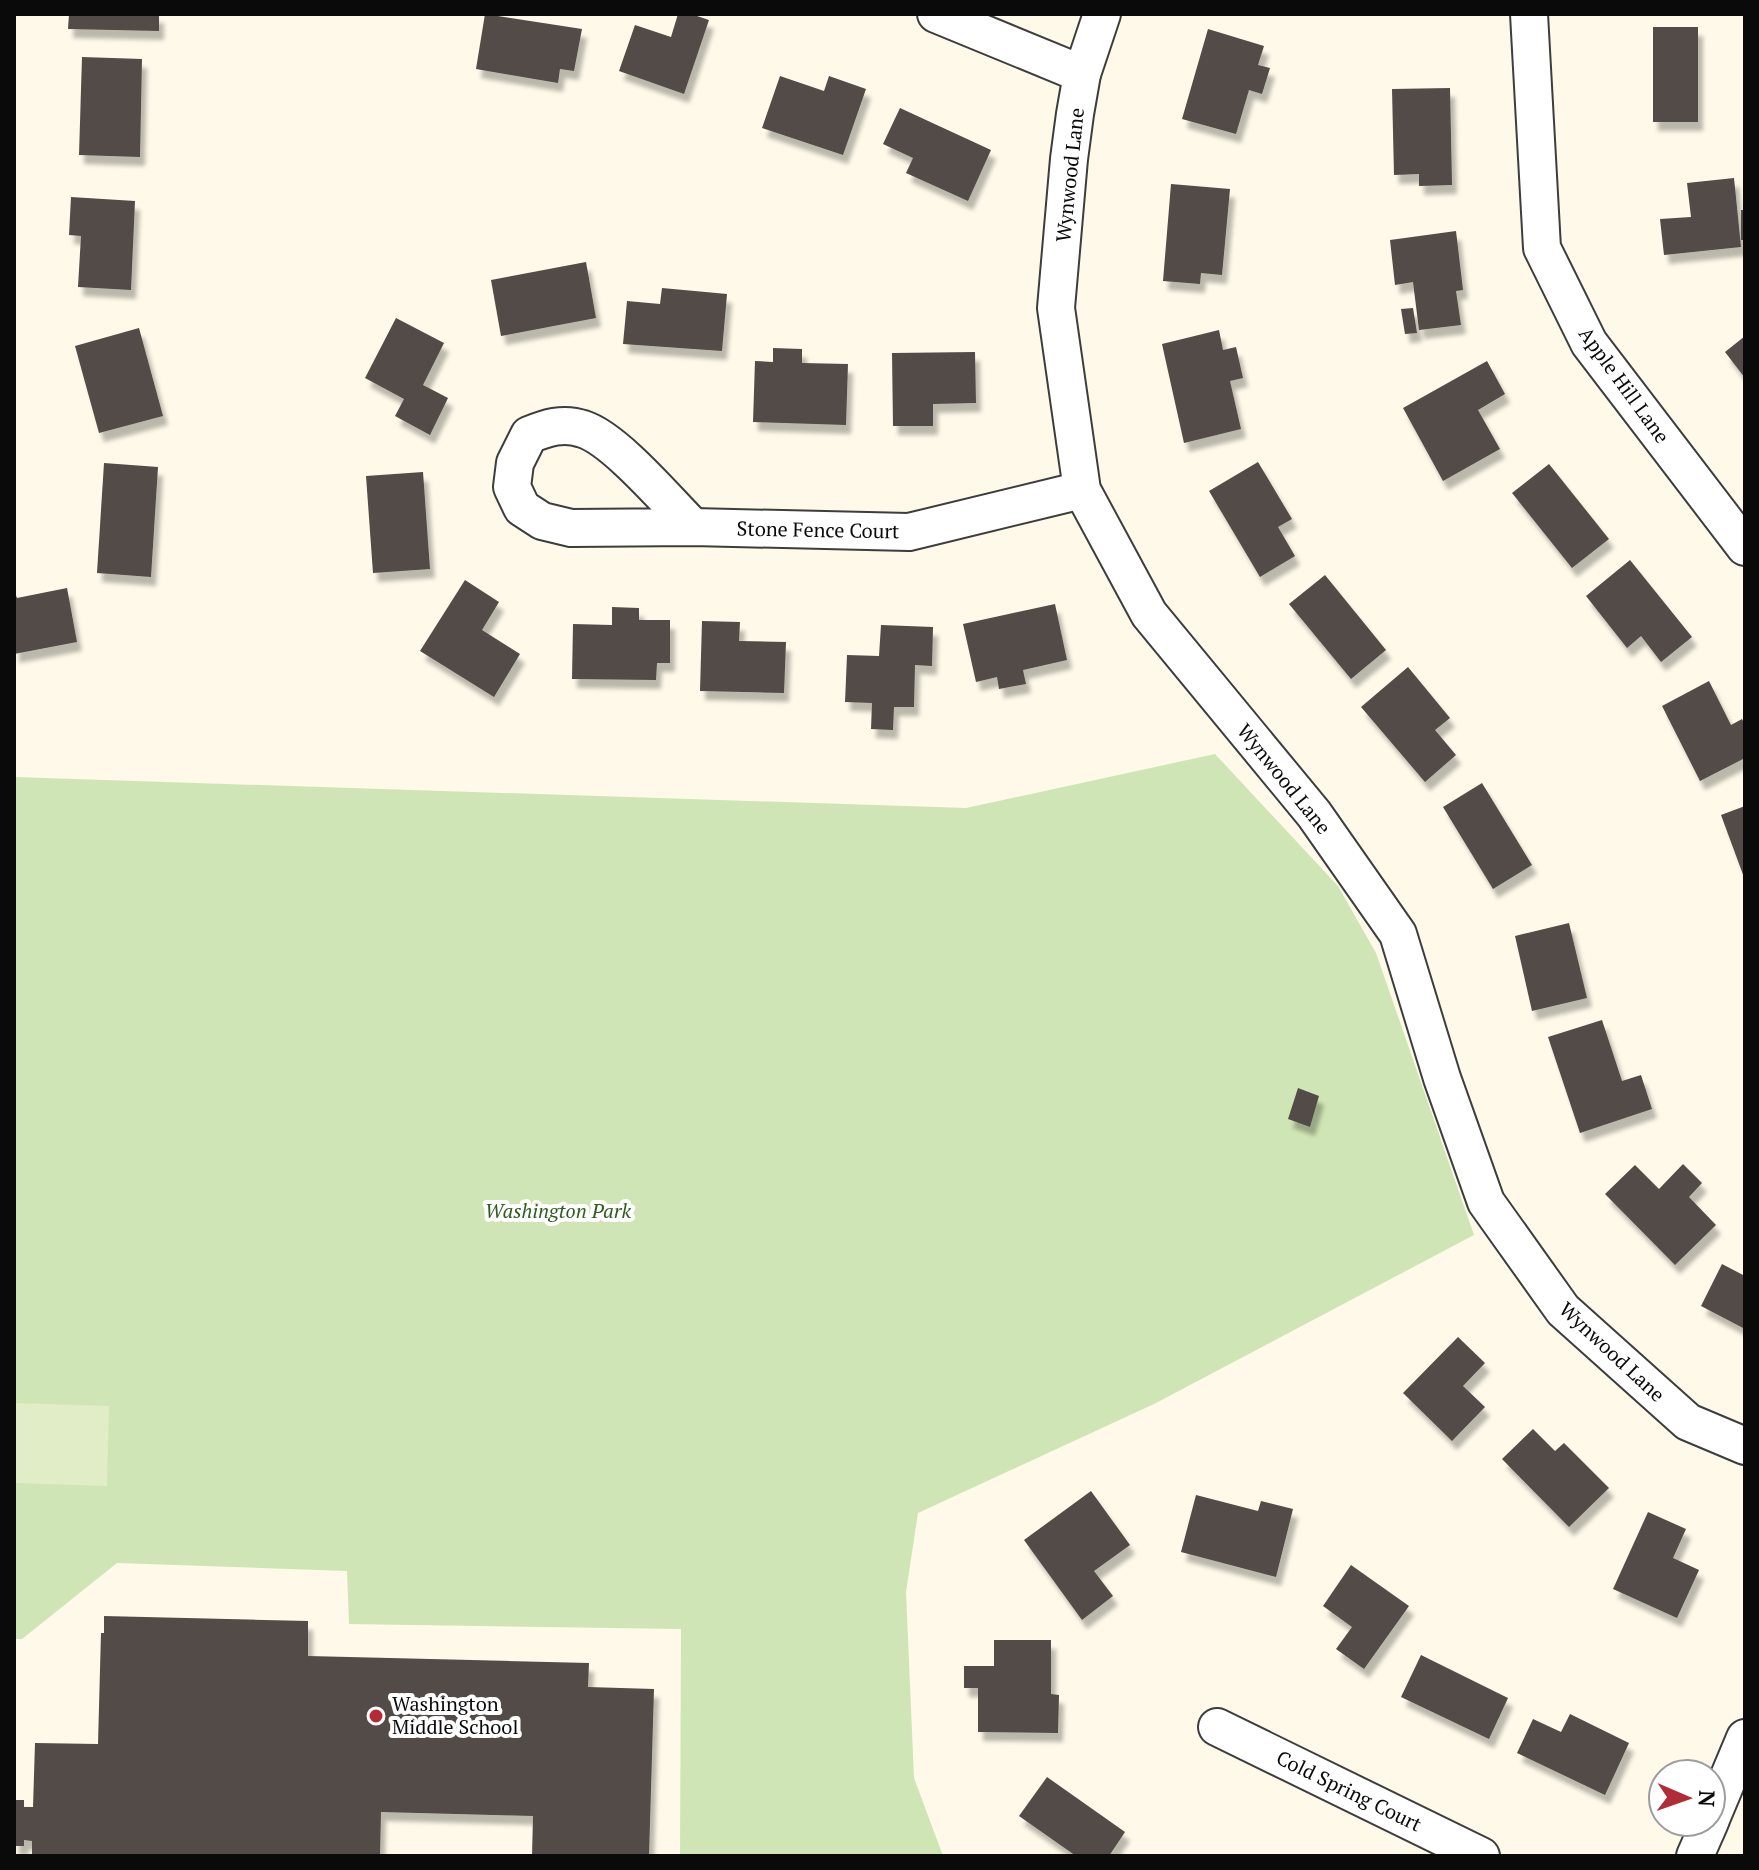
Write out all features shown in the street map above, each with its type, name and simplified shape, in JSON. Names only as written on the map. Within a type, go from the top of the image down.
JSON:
[{"type":"street","points":[[936,14],[1082,74]]},
{"type":"street","name":"Wynwood Lane","points":[[1102,14],[1082,74],[1069,159],[1056,308],[1082,490],[1149,614],[1314,814],[1398,934],[1442,1078],[1486,1202],[1563,1310],[1688,1422],[1745,1446]]},
{"type":"street","name":"Apple Hill Lane","points":[[1529,14],[1542,248],[1589,343],[1745,547]]},
{"type":"street","name":"Stone Fence Court","points":[[693,527],[611,444],[582,429],[555,425],[529,435],[515,463],[512,487],[522,508],[542,521],[571,528],[693,527],[909,532],[1082,490]]},
{"type":"street","name":"Cold Spring Court","points":[[1217,1727],[1481,1856]]},
{"type":"street","points":[[1727,1780],[1745,1738]]},
{"type":"green space","name":"Washington Park","points":[[1215,754],[1338,886],[1376,953],[1474,1235],[1154,1404],[918,1513],[906,1592],[914,1778],[943,1856],[680,1856],[681,1629],[349,1624],[347,1571],[117,1563],[22,1639],[14,1639],[14,777],[966,808]]},
{"type":"green space","points":[[14,1403],[109,1406],[107,1486],[14,1483]]},
{"type":"building","points":[[69,14],[159,14],[159,31],[68,29]]},
{"type":"building","points":[[485,14],[582,29],[574,71],[560,69],[558,83],[476,69]]},
{"type":"building","points":[[678,14],[691,14],[709,20],[684,94],[619,71],[635,25],[671,37]]},
{"type":"building","points":[[1653,27],[1698,27],[1698,122],[1653,122]]},
{"type":"building","points":[[1208,29],[1264,46],[1258,65],[1270,68],[1262,94],[1249,90],[1236,134],[1182,119]]},
{"type":"building","points":[[82,57],[142,59],[140,157],[79,155]]},
{"type":"building","points":[[780,76],[824,91],[829,76],[866,89],[843,155],[762,128]]},
{"type":"building","points":[[1450,88],[1452,185],[1419,186],[1419,174],[1394,175],[1392,89]]},
{"type":"building","points":[[900,108],[991,150],[968,201],[906,173],[913,158],[883,144]]},
{"type":"building","points":[[1734,178],[1741,247],[1664,255],[1660,219],[1691,217],[1687,183]]},
{"type":"building","points":[[1171,184],[1230,189],[1222,275],[1201,273],[1200,284],[1163,281]]},
{"type":"building","points":[[71,197],[135,201],[131,290],[78,287],[81,236],[69,235]]},
{"type":"building","points":[[1741,210],[1745,210],[1745,240],[1741,240]]},
{"type":"building","points":[[1456,231],[1463,290],[1456,291],[1461,325],[1419,330],[1413,282],[1395,285],[1390,240]]},
{"type":"building","points":[[586,262],[596,318],[501,336],[491,280]]},
{"type":"building","points":[[662,288],[727,294],[722,351],[623,344],[627,301],[660,304]]},
{"type":"building","points":[[1413,308],[1417,333],[1405,334],[1401,309]]},
{"type":"building","points":[[396,318],[444,343],[423,385],[448,398],[430,435],[395,416],[404,399],[365,378]]},
{"type":"building","points":[[139,328],[163,416],[99,433],[75,346]]},
{"type":"building","points":[[1219,330],[1223,350],[1236,347],[1243,378],[1230,381],[1241,429],[1184,443],[1162,344]]},
{"type":"building","points":[[1745,336],[1745,378],[1725,352]]},
{"type":"building","points":[[773,348],[802,349],[802,363],[848,364],[846,425],[753,422],[755,361],[773,362]]},
{"type":"building","points":[[975,352],[976,403],[933,404],[933,426],[893,426],[892,353]]},
{"type":"building","points":[[1487,361],[1505,394],[1478,410],[1500,449],[1443,481],[1403,408]]},
{"type":"building","points":[[1258,462],[1292,519],[1278,527],[1295,556],[1260,577],[1209,491]]},
{"type":"building","points":[[104,463],[158,467],[151,577],[97,573]]},
{"type":"building","points":[[1549,464],[1609,539],[1572,568],[1512,493]]},
{"type":"building","points":[[423,472],[430,569],[373,573],[366,476]]},
{"type":"building","points":[[1630,560],[1692,637],[1661,662],[1641,636],[1627,648],[1586,596]]},
{"type":"building","points":[[1325,575],[1386,650],[1351,679],[1289,604]]},
{"type":"building","points":[[465,580],[499,602],[482,630],[520,654],[494,697],[420,651]]},
{"type":"building","points":[[67,588],[77,642],[14,654],[14,591],[17,598]]},
{"type":"building","points":[[1055,604],[1067,660],[1023,670],[1026,684],[999,689],[997,677],[976,682],[963,624]]},
{"type":"building","points":[[612,607],[639,608],[639,620],[670,620],[670,663],[657,663],[656,680],[572,679],[573,624],[612,625]]},
{"type":"building","points":[[702,621],[740,622],[739,641],[786,642],[784,693],[700,691]]},
{"type":"building","points":[[881,625],[933,627],[932,666],[915,665],[914,707],[894,707],[893,730],[871,729],[872,703],[845,702],[847,655],[879,656]]},
{"type":"building","points":[[1408,667],[1450,718],[1435,730],[1456,755],[1425,782],[1361,707]]},
{"type":"building","points":[[1709,681],[1731,725],[1742,719],[1745,725],[1745,758],[1700,781],[1662,706]]},
{"type":"building","points":[[1482,783],[1532,865],[1493,889],[1443,807]]},
{"type":"building","points":[[1745,806],[1745,880],[1721,815]]},
{"type":"building","points":[[1569,923],[1587,998],[1532,1011],[1515,936]]},
{"type":"building","points":[[1602,1020],[1622,1081],[1641,1075],[1652,1109],[1580,1133],[1548,1037]]},
{"type":"building","points":[[1298,1088],[1319,1096],[1310,1127],[1288,1119]]},
{"type":"building","points":[[1683,1164],[1702,1183],[1689,1197],[1716,1225],[1675,1265],[1605,1194],[1635,1165],[1659,1189]]},
{"type":"building","points":[[1722,1264],[1745,1276],[1745,1329],[1701,1306]]},
{"type":"building","points":[[1458,1337],[1485,1363],[1463,1386],[1485,1407],[1452,1441],[1403,1393]]},
{"type":"building","points":[[1533,1429],[1555,1451],[1564,1443],[1609,1488],[1569,1527],[1502,1459]]},
{"type":"building","points":[[1091,1491],[1130,1545],[1094,1571],[1113,1596],[1082,1620],[1024,1540]]},
{"type":"building","points":[[1196,1495],[1258,1511],[1261,1501],[1293,1509],[1276,1577],[1181,1552]]},
{"type":"building","points":[[1648,1512],[1686,1529],[1673,1558],[1699,1570],[1677,1618],[1613,1589]]},
{"type":"building","points":[[1351,1565],[1409,1606],[1364,1669],[1336,1649],[1352,1627],[1323,1606]]},
{"type":"building","name":"Washington Middle School","points":[[104,1616],[308,1621],[308,1656],[589,1663],[588,1687],[654,1689],[649,1856],[532,1856],[533,1816],[381,1812],[380,1856],[32,1856],[32,1841],[24,1840],[24,1846],[14,1846],[14,1800],[24,1800],[24,1807],[33,1807],[35,1743],[98,1744]]},
{"type":"building","points":[[994,1640],[1051,1640],[1051,1694],[1059,1695],[1058,1733],[978,1732],[978,1688],[964,1688],[964,1666],[994,1666]]},
{"type":"building","points":[[1421,1655],[1508,1698],[1489,1739],[1401,1697]]},
{"type":"building","points":[[1570,1714],[1629,1743],[1605,1795],[1517,1753],[1533,1719],[1561,1732]]},
{"type":"building","points":[[1047,1777],[1125,1832],[1109,1856],[1076,1856],[1019,1816]]},
{"type":"place","name":"Washington Middle School","points":[[376,1716]]}]
